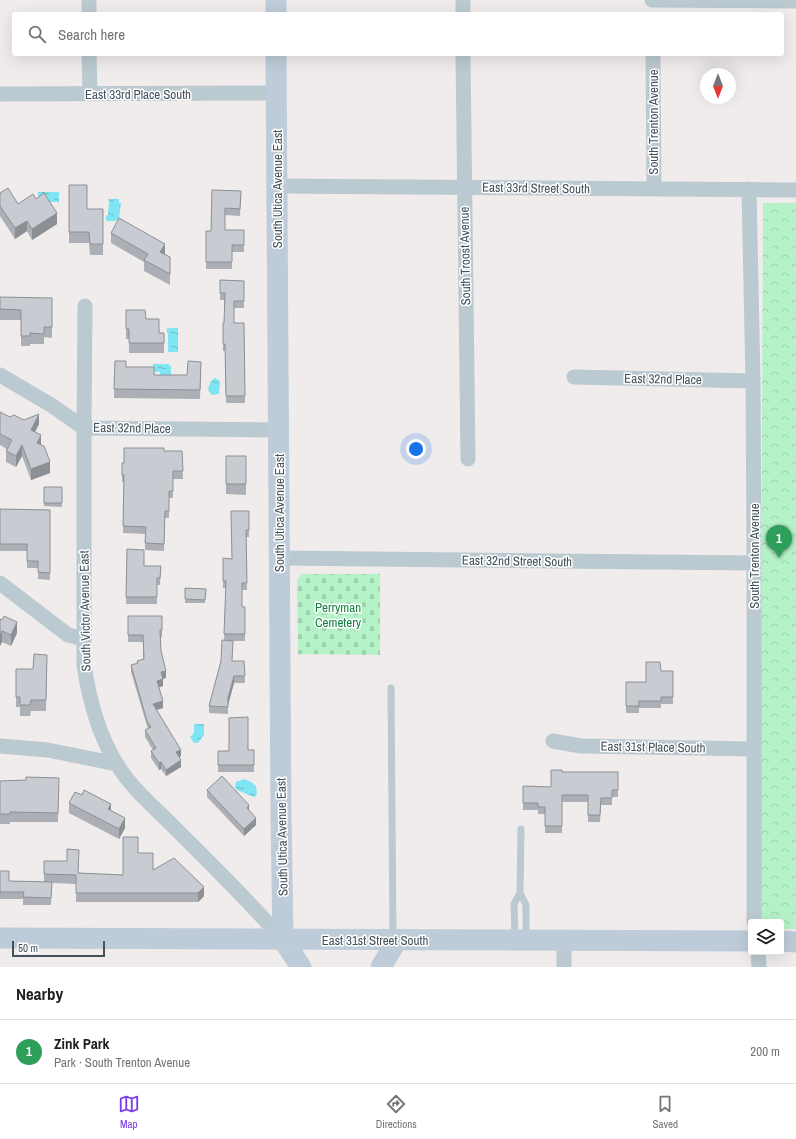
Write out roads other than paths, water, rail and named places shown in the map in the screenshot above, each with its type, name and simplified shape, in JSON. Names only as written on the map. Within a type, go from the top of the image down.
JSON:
[{"type":"street","points":[[89,0],[89,12]]},
{"type":"street","points":[[276,0],[276,12]]},
{"type":"street","points":[[463,0],[463,12]]},
{"type":"street","points":[[652,12],[652,0],[796,1]]},
{"type":"street","points":[[89,56],[90,94]]},
{"type":"street","name":"South Utica Avenue East","points":[[276,56],[283,940]]},
{"type":"street","name":"South Troost Avenue","points":[[463,56],[468,459]]},
{"type":"street","name":"South Trenton Avenue","points":[[653,56],[654,189]]},
{"type":"street","name":"East 33rd Place South","points":[[0,94],[276,93]]},
{"type":"street","name":"East 33rd Street South","points":[[276,186],[796,190]]},
{"type":"street","name":"South Trenton Avenue","points":[[749,189],[753,381],[754,919]]},
{"type":"street","name":"South Victor Avenue East","points":[[85,306],[84,665],[90,701],[104,739],[117,764],[137,790],[258,911],[283,940]]},
{"type":"street","name":"East 32nd Place","points":[[0,375],[51,405],[84,428],[279,430]]},
{"type":"street","name":"East 32nd Place","points":[[574,377],[753,381]]},
{"type":"street","name":"East 32nd Street South","points":[[280,558],[754,563]]},
{"type":"street","points":[[0,583],[68,635],[84,639]]},
{"type":"street","name":"East 31st Place South","points":[[552,741],[588,746],[753,749]]},
{"type":"street","points":[[0,746],[48,750],[117,764]]},
{"type":"street","name":"East 31st Street South","points":[[0,938],[748,941]]},
{"type":"street","points":[[283,940],[301,967]]},
{"type":"street","points":[[381,967],[395,940]]},
{"type":"street","points":[[564,941],[564,967]]},
{"type":"street","points":[[784,941],[796,942]]},
{"type":"street","points":[[758,955],[759,967]]},
{"type":"lane","points":[[391,688],[395,940]]},
{"type":"lane","points":[[520,940],[526,905],[520,893],[521,829]]},
{"type":"lane","points":[[520,893],[514,904],[520,940]]},
{"type":"water","points":[[38,192],[59,192],[59,202],[38,202]]},
{"type":"water","points":[[109,199],[119,199],[119,203],[121,203],[119,220],[106,221]]},
{"type":"water","points":[[167,328],[178,328],[178,352],[168,352]]},
{"type":"water","points":[[153,364],[169,364],[169,366],[171,366],[171,375],[169,375],[169,377],[160,377],[160,372],[153,372]]},
{"type":"water","points":[[215,378],[220,381],[219,394],[212,395],[208,390],[210,383]]},
{"type":"water","points":[[194,724],[204,724],[204,735],[198,743],[194,743],[190,737],[194,733]]},
{"type":"water","points":[[244,779],[256,786],[257,794],[254,797],[237,790],[235,787],[236,782]]},
{"type":"place","name":"Zink Park","points":[[779,558]]},
{"type":"park label","name":"Perryman Cemetery","points":[[338,614]]}]
